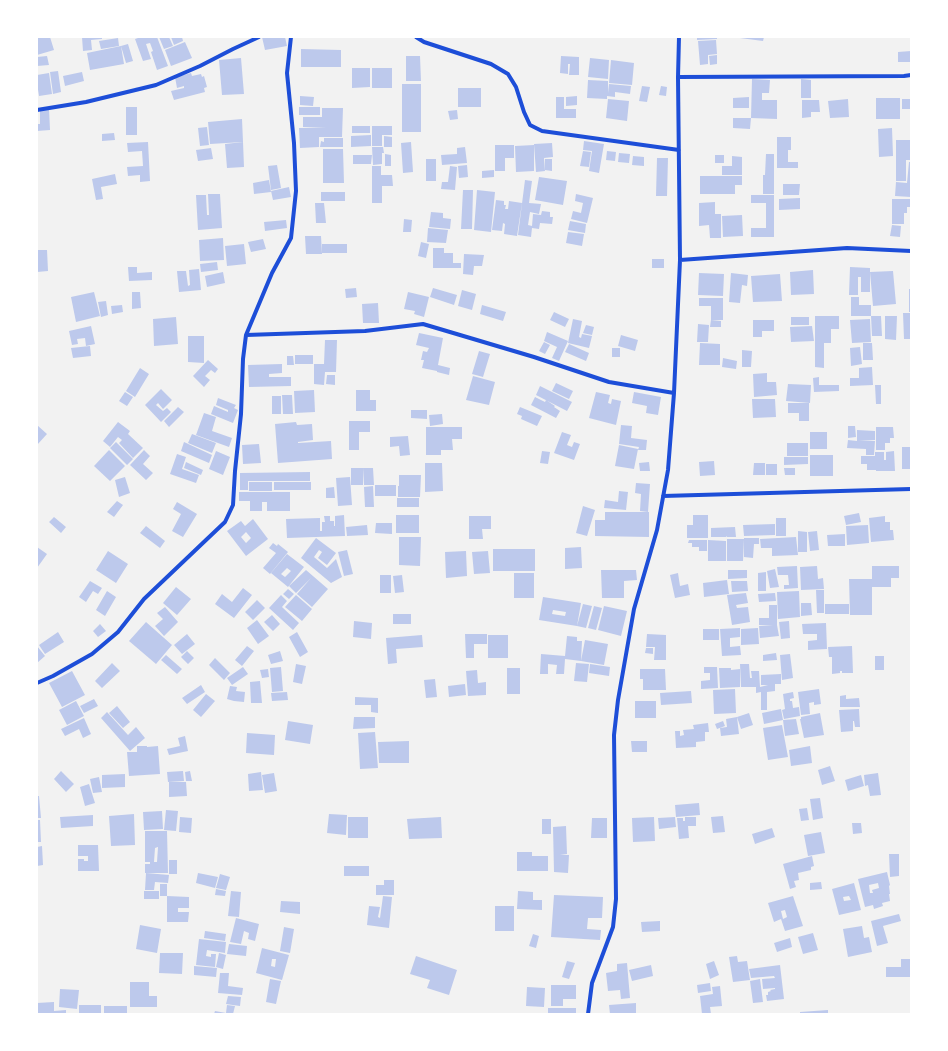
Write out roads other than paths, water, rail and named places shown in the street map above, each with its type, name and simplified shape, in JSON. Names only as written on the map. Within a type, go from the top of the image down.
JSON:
[{"type":"street","points":[[37,110],[86,102],[156,85],[200,66],[259,37]]},
{"type":"street","points":[[37,683],[53,676],[92,654],[118,632],[144,599],[225,522],[233,505],[235,471],[242,414],[243,359],[246,335],[272,273],[291,238],[296,191],[294,143],[287,73],[291,37]]},
{"type":"street","points":[[416,37],[424,42],[491,64],[508,74],[516,87],[530,125],[542,131],[679,150]]},
{"type":"street","points":[[588,1014],[592,983],[613,927],[616,899],[614,735],[618,700],[634,609],[657,530],[668,470],[674,393],[680,260],[679,37]]},
{"type":"street","points":[[678,77],[842,77],[911,75]]},
{"type":"street","points":[[680,260],[847,248],[911,251]]},
{"type":"street","points":[[246,335],[365,331],[423,324],[534,357],[610,382],[674,393]]},
{"type":"street","points":[[663,496],[911,490]]}]
